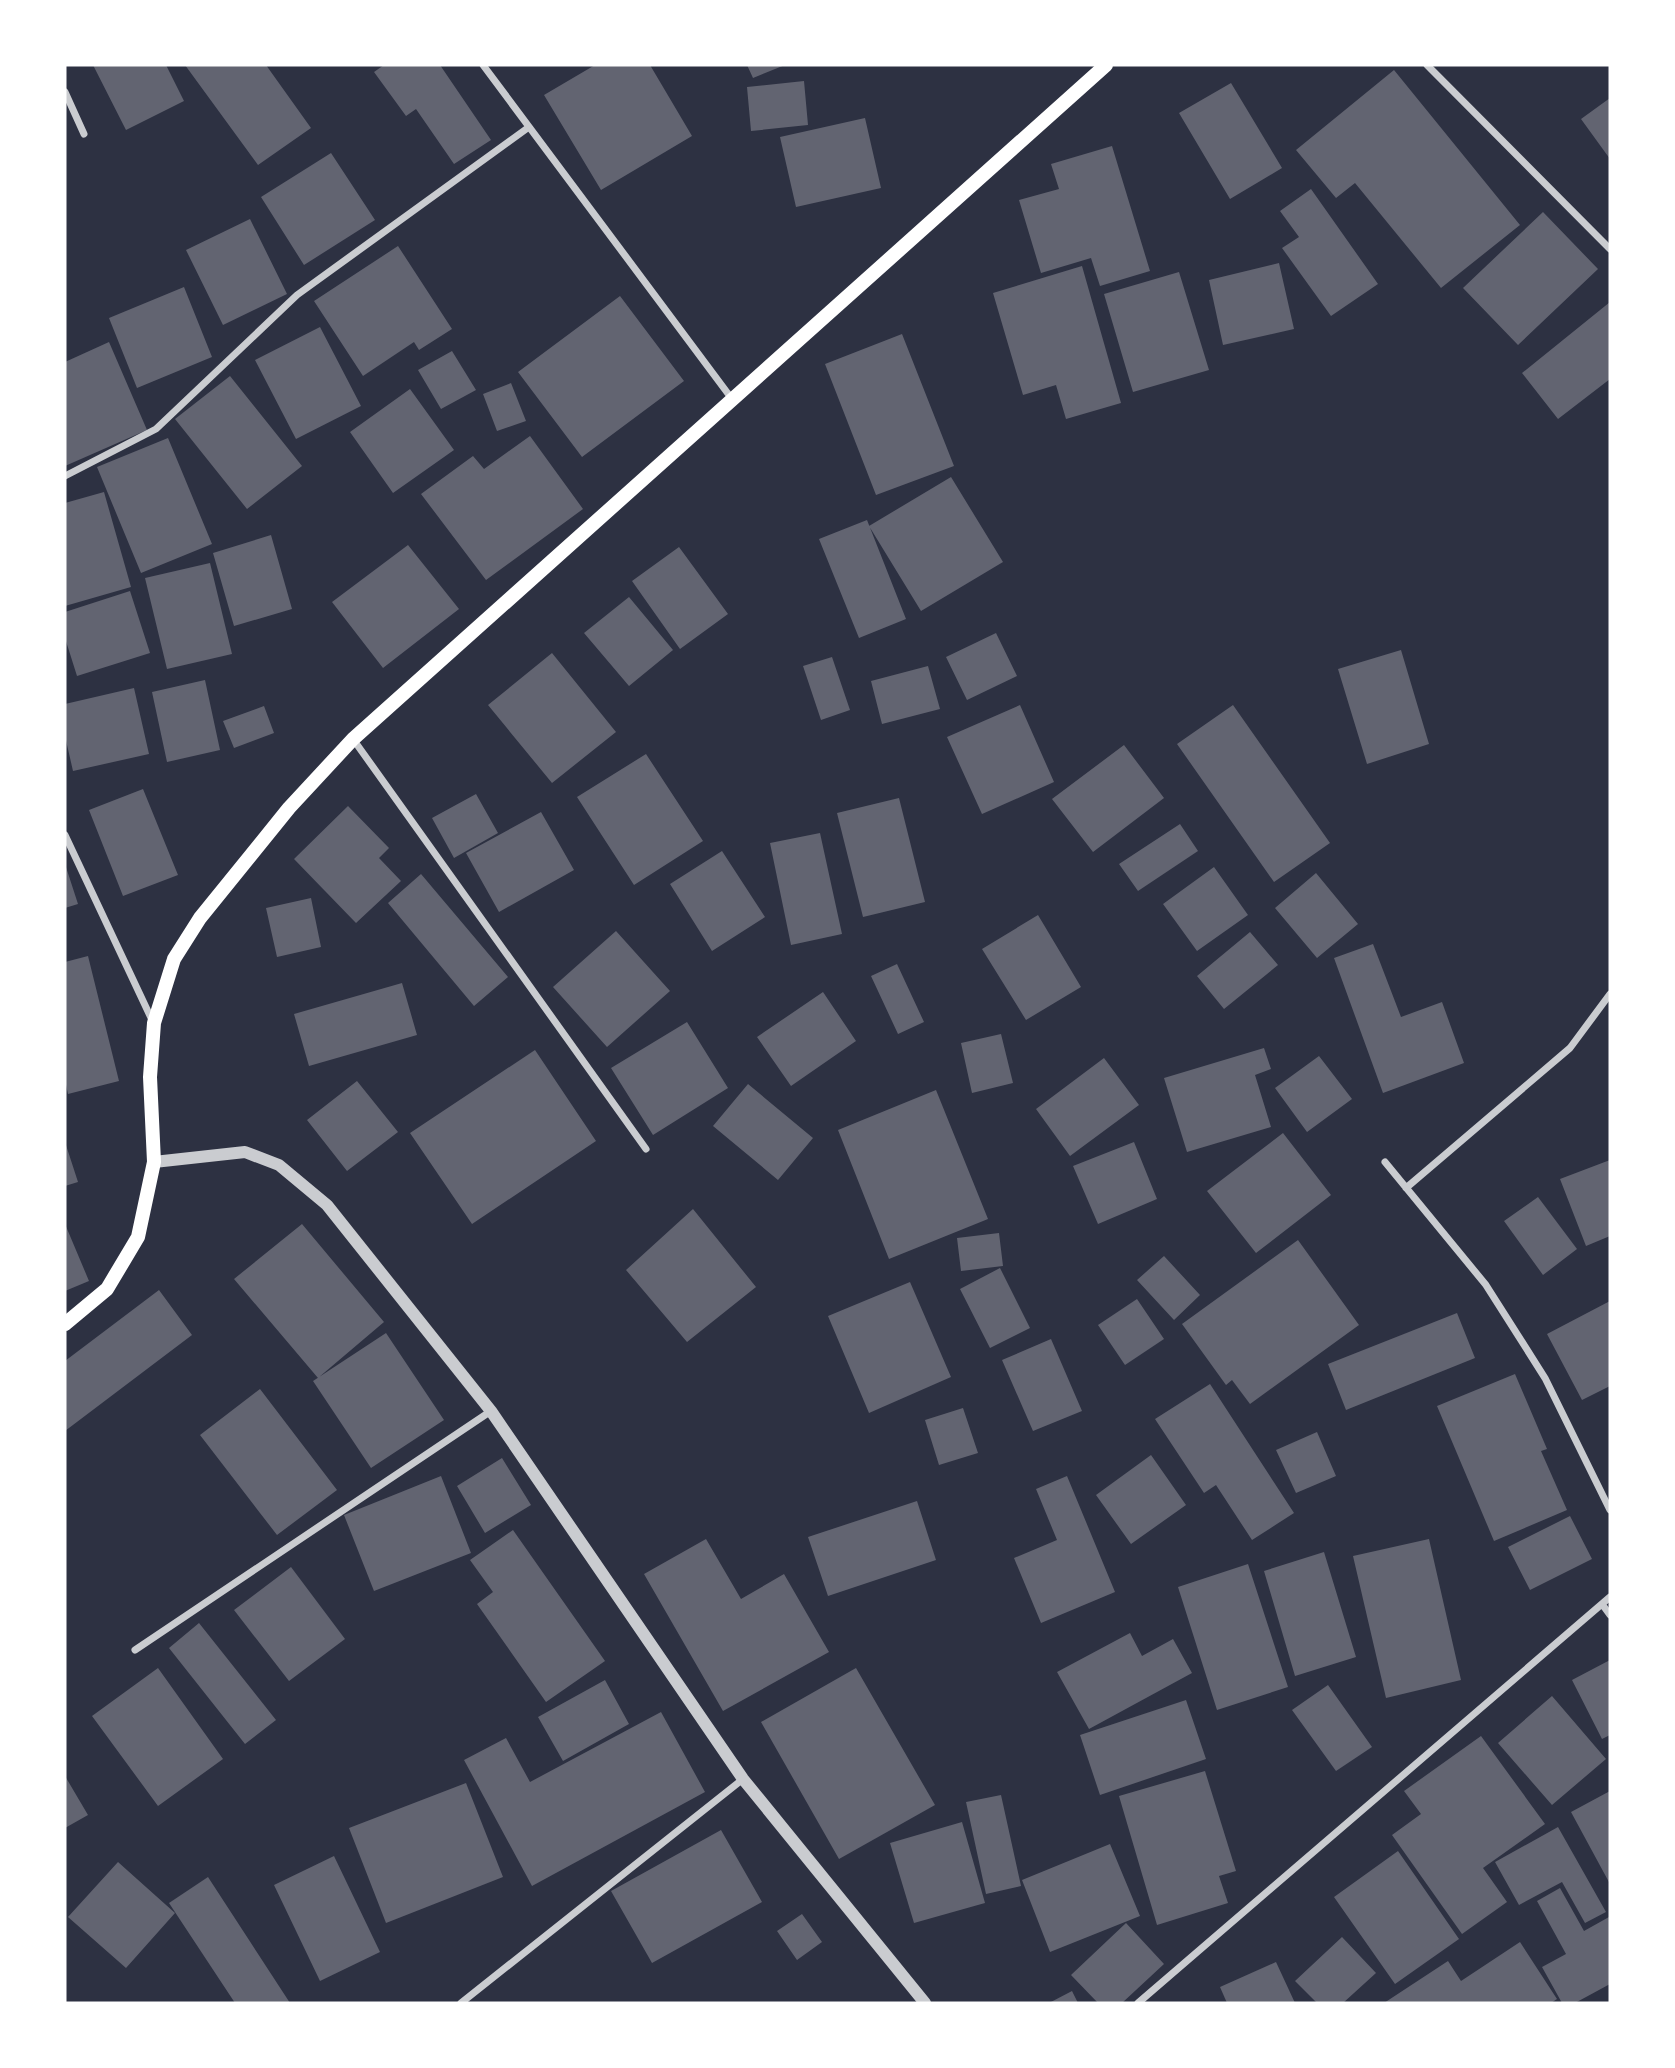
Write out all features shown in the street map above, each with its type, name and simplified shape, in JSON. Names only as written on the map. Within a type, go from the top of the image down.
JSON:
[{"type":"main road","points":[[65,1324],[107,1289],[138,1237],[154,1162],[150,1077],[154,1023],[174,959],[200,918],[289,808],[353,739],[1105,65]]},
{"type":"street","points":[[483,65],[732,399]]},
{"type":"street","points":[[1427,65],[1610,249]]},
{"type":"street","points":[[65,92],[84,134]]},
{"type":"street","points":[[65,476],[156,429],[297,295],[529,127]]},
{"type":"street","points":[[353,739],[646,1149]]},
{"type":"street","points":[[65,835],[154,1023]]},
{"type":"street","points":[[1406,1188],[1570,1048],[1610,994]]},
{"type":"street","points":[[154,1162],[245,1152],[279,1165],[327,1205],[491,1411],[743,1779],[925,2003]]},
{"type":"street","points":[[1385,1162],[1486,1285],[1545,1378],[1610,1510]]},
{"type":"street","points":[[135,1650],[491,1411]]},
{"type":"street","points":[[1138,2003],[1610,1597]]},
{"type":"street","points":[[1602,1604],[1610,1615]]},
{"type":"street","points":[[461,2003],[743,1779]]},
{"type":"building","points":[[93,65],[166,65],[184,101],[126,130]]},
{"type":"building","points":[[185,65],[266,65],[311,128],[258,165]]},
{"type":"building","points":[[384,65],[440,65],[491,140],[454,164],[416,109],[406,116],[374,72]]},
{"type":"building","points":[[595,65],[650,65],[692,136],[601,190],[544,95]]},
{"type":"building","points":[[747,65],[785,65],[753,78]]},
{"type":"building","points":[[1394,70],[1520,225],[1441,288],[1355,183],[1336,198],[1296,150]]},
{"type":"building","points":[[804,81],[808,125],[751,131],[747,87]]},
{"type":"building","points":[[1231,83],[1282,168],[1230,199],[1179,113]]},
{"type":"building","points":[[1610,98],[1610,159],[1581,119]]},
{"type":"building","points":[[865,118],[881,188],[796,207],[780,137]]},
{"type":"building","points":[[1112,146],[1150,271],[1100,286],[1091,258],[1041,273],[1019,200],[1059,189],[1051,164]]},
{"type":"building","points":[[331,153],[375,220],[304,265],[261,197]]},
{"type":"building","points":[[1311,189],[1378,284],[1331,316],[1282,248],[1299,237],[1280,211]]},
{"type":"building","points":[[1543,212],[1598,269],[1518,345],[1463,288]]},
{"type":"building","points":[[250,219],[287,294],[223,325],[186,250]]},
{"type":"building","points":[[398,246],[452,329],[419,350],[414,342],[363,376],[314,301]]},
{"type":"building","points":[[1279,263],[1294,329],[1223,345],[1209,280]]},
{"type":"building","points":[[1082,266],[1121,403],[1066,419],[1056,385],[1023,395],[993,293]]},
{"type":"building","points":[[1179,272],[1209,370],[1133,392],[1104,294]]},
{"type":"building","points":[[184,287],[212,357],[137,388],[109,318]]},
{"type":"building","points":[[620,296],[684,381],[582,457],[518,372]]},
{"type":"building","points":[[1610,302],[1610,379],[1558,419],[1522,373]]},
{"type":"building","points":[[320,327],[361,406],[296,439],[255,360]]},
{"type":"building","points":[[902,334],[954,466],[876,495],[825,364]]},
{"type":"building","points":[[109,342],[147,430],[65,466],[65,362]]},
{"type":"building","points":[[452,351],[476,390],[441,409],[418,370]]},
{"type":"building","points":[[230,376],[302,466],[247,509],[175,419]]},
{"type":"building","points":[[511,383],[526,421],[497,431],[483,394]]},
{"type":"building","points":[[410,389],[454,450],[393,493],[350,432]]},
{"type":"building","points":[[530,436],[583,509],[486,580],[421,494],[473,456],[484,469]]},
{"type":"building","points":[[168,438],[212,544],[141,573],[97,467]]},
{"type":"building","points":[[951,477],[1003,562],[921,611],[869,526]]},
{"type":"building","points":[[104,492],[131,587],[65,606],[65,503]]},
{"type":"building","points":[[867,520],[906,619],[859,638],[819,539]]},
{"type":"building","points":[[271,535],[292,609],[234,626],[213,553]]},
{"type":"building","points":[[408,545],[459,609],[383,668],[332,602]]},
{"type":"building","points":[[679,547],[728,614],[680,649],[632,581]]},
{"type":"building","points":[[210,563],[232,654],[167,669],[145,578]]},
{"type":"building","points":[[130,591],[150,653],[77,676],[65,638],[65,612]]},
{"type":"building","points":[[629,597],[673,650],[629,686],[584,633]]},
{"type":"building","points":[[996,633],[1017,676],[967,700],[946,657]]},
{"type":"building","points":[[1401,650],[1429,744],[1367,764],[1338,669]]},
{"type":"building","points":[[552,653],[616,732],[552,783],[488,705]]},
{"type":"building","points":[[832,657],[850,710],[821,720],[803,666]]},
{"type":"building","points":[[928,666],[940,709],[882,724],[871,681]]},
{"type":"building","points":[[205,680],[220,750],[167,762],[152,692]]},
{"type":"building","points":[[134,688],[149,754],[73,771],[65,736],[65,704]]},
{"type":"building","points":[[1020,705],[1054,782],[982,814],[947,737]]},
{"type":"building","points":[[1233,705],[1330,843],[1274,882],[1177,744]]},
{"type":"building","points":[[264,706],[274,733],[234,748],[223,721]]},
{"type":"building","points":[[1124,745],[1164,798],[1093,852],[1052,799]]},
{"type":"building","points":[[646,754],[703,841],[634,885],[577,797]]},
{"type":"building","points":[[143,789],[178,875],[123,896],[89,810]]},
{"type":"building","points":[[476,794],[498,833],[454,858],[432,818]]},
{"type":"building","points":[[899,798],[925,902],[863,917],[837,813]]},
{"type":"building","points":[[348,806],[389,848],[379,858],[401,881],[356,923],[294,859]]},
{"type":"building","points":[[541,812],[574,870],[499,912],[466,853]]},
{"type":"building","points":[[1180,824],[1198,851],[1138,891],[1119,864]]},
{"type":"building","points":[[820,833],[842,934],[791,945],[770,843]]},
{"type":"building","points":[[722,851],[765,917],[712,951],[670,884]]},
{"type":"building","points":[[65,864],[78,904],[65,908]]},
{"type":"building","points":[[1214,867],[1248,915],[1197,951],[1163,904]]},
{"type":"building","points":[[1316,873],[1358,924],[1317,958],[1275,908]]},
{"type":"building","points":[[421,874],[508,977],[474,1006],[388,903]]},
{"type":"building","points":[[311,898],[321,947],[277,957],[266,908]]},
{"type":"building","points":[[1038,915],[1081,987],[1026,1020],[982,949]]},
{"type":"building","points":[[616,931],[670,991],[607,1047],[553,987]]},
{"type":"building","points":[[1250,932],[1278,965],[1224,1009],[1197,976]]},
{"type":"building","points":[[1373,944],[1401,1017],[1442,1002],[1464,1063],[1383,1093],[1334,958]]},
{"type":"building","points":[[88,956],[119,1081],[68,1094],[65,1080],[65,962]]},
{"type":"building","points":[[897,964],[924,1022],[898,1034],[871,976]]},
{"type":"building","points":[[402,983],[417,1035],[309,1066],[294,1014]]},
{"type":"building","points":[[823,992],[856,1041],[791,1086],[757,1037]]},
{"type":"building","points":[[687,1022],[728,1088],[653,1135],[611,1068]]},
{"type":"building","points":[[1001,1034],[1013,1083],[972,1093],[961,1043]]},
{"type":"building","points":[[1264,1048],[1271,1069],[1255,1075],[1271,1127],[1187,1152],[1164,1078]]},
{"type":"building","points":[[535,1050],[596,1141],[472,1224],[410,1133]]},
{"type":"building","points":[[1319,1056],[1352,1099],[1307,1132],[1275,1088]]},
{"type":"building","points":[[1104,1058],[1139,1105],[1070,1156],[1036,1109]]},
{"type":"building","points":[[357,1081],[398,1132],[347,1171],[307,1120]]},
{"type":"building","points":[[748,1084],[813,1138],[778,1180],[713,1126]]},
{"type":"building","points":[[936,1090],[988,1219],[889,1259],[838,1130]]},
{"type":"building","points":[[1283,1133],[1331,1195],[1256,1253],[1207,1191]]},
{"type":"building","points":[[65,1142],[78,1182],[65,1186]]},
{"type":"building","points":[[1134,1142],[1157,1199],[1098,1224],[1073,1166]]},
{"type":"building","points":[[1610,1160],[1610,1236],[1586,1246],[1560,1179]]},
{"type":"building","points":[[1538,1197],[1577,1249],[1543,1275],[1504,1221]]},
{"type":"building","points":[[693,1209],[756,1287],[687,1342],[626,1270]]},
{"type":"building","points":[[65,1224],[89,1281],[65,1291]]},
{"type":"building","points":[[302,1224],[384,1322],[318,1378],[234,1279]]},
{"type":"building","points":[[999,1233],[1003,1266],[961,1271],[957,1238]]},
{"type":"building","points":[[1298,1240],[1359,1325],[1250,1404],[1232,1380],[1226,1385],[1182,1324]]},
{"type":"building","points":[[1164,1256],[1200,1295],[1174,1320],[1137,1280]]},
{"type":"building","points":[[1000,1268],[1030,1328],[990,1348],[960,1289]]},
{"type":"building","points":[[910,1282],[951,1377],[869,1413],[828,1316]]},
{"type":"building","points":[[159,1290],[192,1335],[65,1431],[65,1361]]},
{"type":"building","points":[[1137,1299],[1164,1339],[1125,1365],[1098,1325]]},
{"type":"building","points":[[1610,1301],[1610,1386],[1582,1400],[1547,1334]]},
{"type":"building","points":[[1457,1313],[1475,1358],[1346,1410],[1328,1364]]},
{"type":"building","points":[[386,1333],[444,1420],[371,1468],[313,1381]]},
{"type":"building","points":[[1051,1339],[1082,1411],[1033,1431],[1002,1360]]},
{"type":"building","points":[[1515,1374],[1547,1449],[1541,1451],[1567,1510],[1494,1541],[1437,1406]]},
{"type":"building","points":[[1210,1384],[1294,1513],[1252,1540],[1216,1485],[1204,1493],[1155,1419]]},
{"type":"building","points":[[260,1389],[337,1490],[277,1535],[200,1435]]},
{"type":"building","points":[[963,1408],[978,1453],[939,1465],[925,1420]]},
{"type":"building","points":[[1317,1432],[1336,1476],[1296,1493],[1276,1450]]},
{"type":"building","points":[[1151,1455],[1186,1505],[1131,1544],[1096,1495]]},
{"type":"building","points":[[502,1458],[531,1505],[485,1533],[457,1486]]},
{"type":"building","points":[[441,1476],[471,1553],[374,1591],[344,1515]]},
{"type":"building","points":[[1067,1476],[1115,1592],[1041,1623],[1014,1558],[1057,1540],[1036,1489]]},
{"type":"building","points":[[917,1501],[936,1560],[828,1596],[808,1537]]},
{"type":"building","points":[[1570,1516],[1592,1559],[1530,1590],[1508,1547]]},
{"type":"building","points":[[513,1530],[605,1661],[546,1702],[477,1604],[493,1592],[470,1560]]},
{"type":"building","points":[[706,1539],[741,1599],[784,1574],[829,1652],[723,1711],[644,1574]]},
{"type":"building","points":[[1429,1539],[1461,1680],[1386,1698],[1353,1556]]},
{"type":"building","points":[[1324,1552],[1356,1657],[1295,1676],[1264,1571]]},
{"type":"building","points":[[1248,1564],[1288,1687],[1217,1710],[1178,1587]]},
{"type":"building","points":[[291,1567],[345,1639],[289,1681],[234,1610]]},
{"type":"building","points":[[199,1623],[276,1720],[245,1744],[169,1648]]},
{"type":"building","points":[[1130,1633],[1142,1656],[1173,1639],[1192,1673],[1089,1729],[1057,1672]]},
{"type":"building","points":[[1610,1660],[1610,1735],[1602,1739],[1572,1680]]},
{"type":"building","points":[[158,1668],[223,1759],[158,1806],[92,1716]]},
{"type":"building","points":[[856,1668],[935,1805],[839,1859],[761,1722]]},
{"type":"building","points":[[605,1680],[629,1724],[563,1761],[538,1717]]},
{"type":"building","points":[[1328,1685],[1372,1747],[1336,1771],[1292,1710]]},
{"type":"building","points":[[1552,1696],[1606,1759],[1552,1805],[1498,1743]]},
{"type":"building","points":[[1186,1700],[1206,1759],[1100,1795],[1080,1735]]},
{"type":"building","points":[[661,1712],[705,1792],[532,1886],[464,1760],[506,1738],[530,1782]]},
{"type":"building","points":[[1481,1736],[1545,1824],[1483,1868],[1507,1902],[1462,1934],[1392,1835],[1421,1814],[1404,1791]]},
{"type":"building","points":[[1205,1771],[1236,1871],[1219,1876],[1228,1903],[1157,1925],[1119,1796]]},
{"type":"building","points":[[65,1776],[88,1815],[65,1828]]},
{"type":"building","points":[[466,1783],[503,1877],[386,1923],[349,1828]]},
{"type":"building","points":[[1610,1791],[1610,1884],[1571,1812]]},
{"type":"building","points":[[1001,1795],[1021,1886],[986,1894],[966,1802]]},
{"type":"building","points":[[962,1822],[985,1903],[914,1923],[890,1843]]},
{"type":"building","points":[[1558,1827],[1606,1912],[1585,1923],[1562,1882],[1519,1905],[1495,1862]]},
{"type":"building","points":[[721,1830],[762,1902],[652,1963],[611,1891]]},
{"type":"building","points":[[1110,1844],[1140,1916],[1050,1952],[1022,1880]]},
{"type":"building","points":[[1398,1851],[1459,1939],[1395,1984],[1334,1897]]},
{"type":"building","points":[[334,1856],[380,1952],[320,1981],[274,1885]]},
{"type":"building","points":[[118,1862],[175,1913],[126,1968],[68,1917]]},
{"type":"building","points":[[208,1877],[290,2003],[235,2003],[169,1903]]},
{"type":"building","points":[[1560,1888],[1584,1931],[1609,1917],[1610,1919],[1610,1984],[1575,2003],[1562,2003],[1542,1967],[1566,1954],[1537,1901]]},
{"type":"building","points":[[802,1914],[822,1942],[797,1960],[777,1931]]},
{"type":"building","points":[[1126,1923],[1164,1964],[1122,2003],[1098,2003],[1071,1975]]},
{"type":"building","points":[[1342,1937],[1376,1973],[1343,2003],[1317,2003],[1295,1981]]},
{"type":"building","points":[[1520,1942],[1557,1999],[1551,2003],[1384,2003],[1448,1961],[1461,1981]]},
{"type":"building","points":[[1276,1962],[1295,2003],[1227,2003],[1220,1987]]},
{"type":"building","points":[[1072,1991],[1078,2003],[1049,2003]]}]
